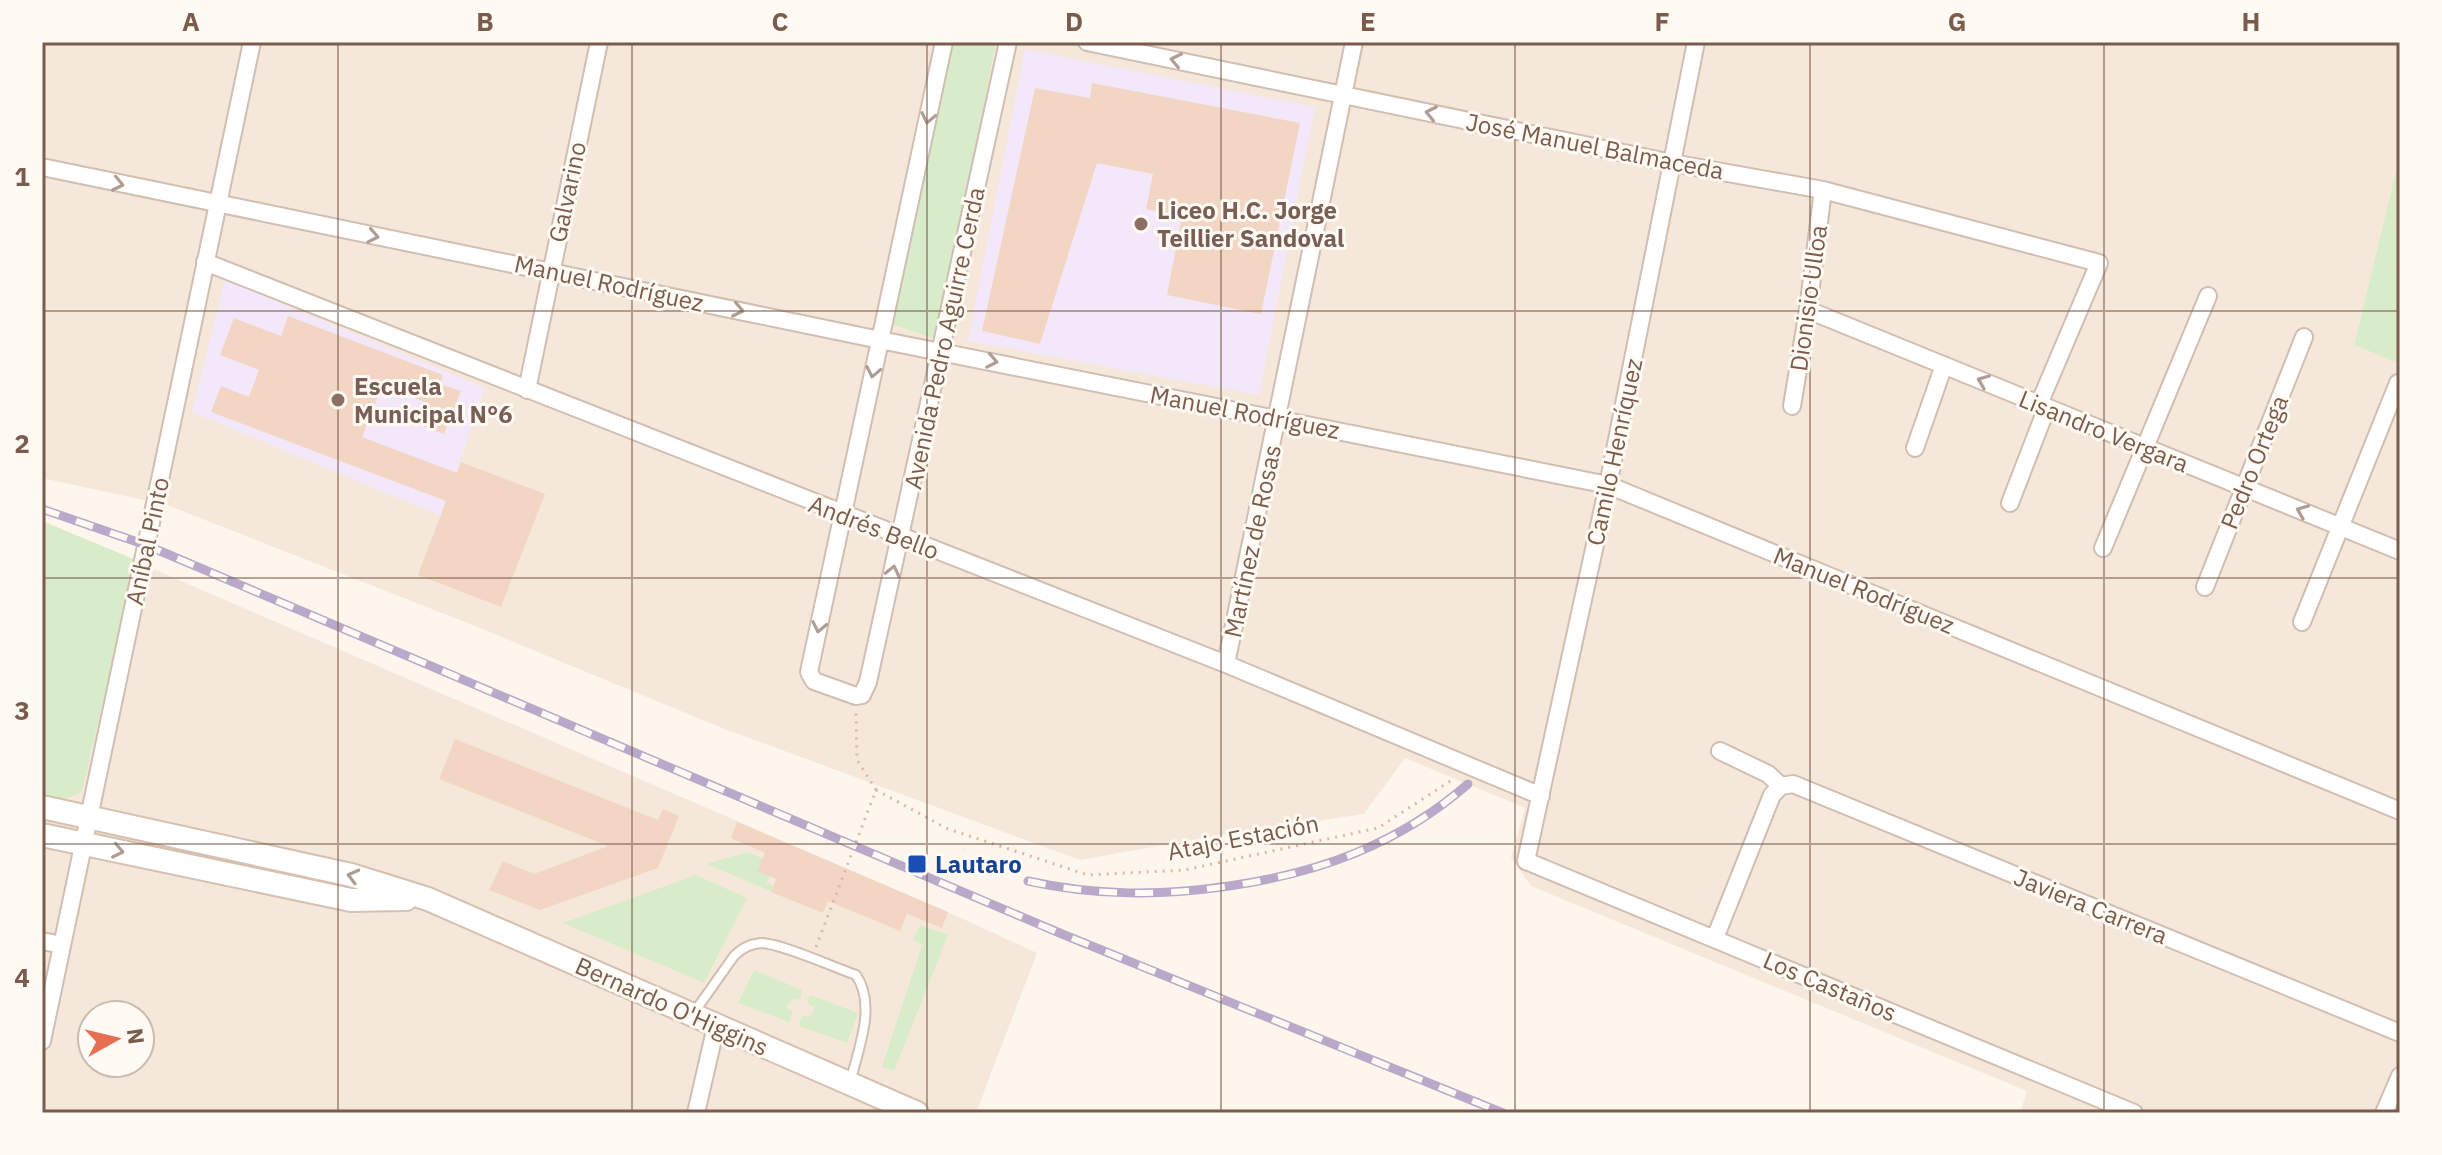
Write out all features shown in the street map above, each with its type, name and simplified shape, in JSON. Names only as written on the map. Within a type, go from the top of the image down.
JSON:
[{"type":"main road","name":"Bernardo O'Higgins","points":[[42,807],[351,875],[428,899],[917,1113]]},
{"type":"main road","name":"Bernardo O'Higgins","points":[[42,835],[351,900],[428,899]]},
{"type":"street","name":"Aníbal Pinto","points":[[42,1041],[252,42]]},
{"type":"street","name":"Galvarino","points":[[527,390],[599,42]]},
{"type":"street","points":[[856,696],[814,681],[809,672],[944,42]]},
{"type":"street","name":"Avenida Pedro Aguirre Cerda","points":[[856,696],[862,695],[868,682],[1008,42]]},
{"type":"street","name":"José Manuel Balmaceda","points":[[1087,42],[1672,163],[1823,190],[2099,263],[2043,406]]},
{"type":"street","name":"Martínez de Rosas","points":[[1226,664],[1354,42]]},
{"type":"street","name":"Camilo Henríquez","points":[[1526,861],[1608,485],[1696,42]]},
{"type":"street","name":"Manuel Rodríguez","points":[[42,167],[880,340],[1608,485],[2400,811]]},
{"type":"street","name":"Dionisio Ulloa","points":[[1792,406],[1823,190]]},
{"type":"street","name":"Andrés Bello","points":[[205,262],[1226,664],[1541,796]]},
{"type":"street","points":[[2103,548],[2208,296]]},
{"type":"street","name":"Lisandro Vergara","points":[[1808,310],[2400,551]]},
{"type":"street","name":"Pedro Ortega","points":[[2205,587],[2304,337]]},
{"type":"street","points":[[1915,448],[1944,365]]},
{"type":"street","points":[[2302,622],[2398,383]]},
{"type":"street","points":[[2010,503],[2043,406]]},
{"type":"street","name":"Javiera Carrera","points":[[1720,751],[1768,774],[1781,786],[1799,786],[2400,1033]]},
{"type":"street","points":[[1715,938],[1772,795],[1781,786]]},
{"type":"street","name":"Los Castaños","points":[[1526,861],[2134,1113]]},
{"type":"street","points":[[42,941],[62,945]]},
{"type":"street","points":[[696,1113],[716,1026]]},
{"type":"street","points":[[2384,1113],[2400,1076]]},
{"type":"lane","points":[[692,1015],[734,956],[747,946],[764,943],[856,975],[865,991],[867,1008],[850,1084]]},
{"type":"path","points":[[811,959],[876,790],[857,760],[856,696]]},
{"type":"path","name":"Atajo Estación","points":[[876,790],[948,829],[1088,875],[1185,870],[1378,828],[1472,767]]},
{"type":"shaded area","points":[[42,42],[2400,42],[2400,154],[2354,345],[2400,364],[2400,1113],[2020,1113],[2027,1091],[1531,886],[1511,858],[1525,808],[1405,758],[1364,814],[1080,860],[722,728],[475,626],[167,505],[42,478]]},
{"type":"shaded area","name":"Liceo H.C. Jorge Teillier Sandoval","points":[[1025,49],[1315,107],[1259,395],[968,341]]},
{"type":"shaded area","name":"Escuela Municipal N°6","points":[[225,280],[485,388],[441,516],[192,412]]},
{"type":"shaded area","points":[[42,521],[1037,953],[976,1113],[42,1113]]},
{"type":"green space","points":[[949,42],[996,42],[938,340],[889,323]]},
{"type":"green space","points":[[2400,154],[2400,364],[2354,345]]},
{"type":"green space","points":[[42,521],[136,560],[82,791],[58,799],[42,798]]},
{"type":"green space","points":[[747,852],[775,864],[767,883],[787,892],[785,897],[706,864]]},
{"type":"green space","points":[[696,875],[747,898],[704,983],[563,923]]},
{"type":"green space","points":[[920,925],[948,935],[894,1071],[882,1067],[922,945],[913,940]]},
{"type":"green space","points":[[754,970],[802,990],[800,1000],[792,999],[786,1008],[793,1011],[789,1022],[738,1003]]},
{"type":"green space","points":[[810,995],[858,1013],[847,1043],[799,1026],[802,1015],[811,1017],[814,1007],[807,1003]]},
{"type":"building","points":[[1092,83],[1300,123],[1261,314],[1167,295],[1182,216],[1146,209],[1153,174],[1097,163],[1040,344],[982,331],[1035,88],[1090,98]]},
{"type":"building","name":"Escuela Municipal N°6","points":[[288,316],[443,375],[440,384],[461,391],[444,434],[415,423],[423,401],[382,386],[362,437],[457,473],[461,462],[545,494],[501,607],[418,575],[446,501],[211,412],[221,386],[249,397],[259,370],[220,355],[234,318],[281,336]]},
{"type":"building","points":[[455,739],[658,820],[663,809],[679,816],[658,868],[540,910],[489,890],[503,861],[534,874],[608,846],[439,779]]},
{"type":"building","points":[[737,822],[948,912],[942,928],[907,914],[900,931],[828,901],[823,913],[771,892],[776,879],[757,871],[765,853],[731,838]]},
{"type":"railway","points":[[42,509],[146,545],[1062,934],[1503,1113]]},
{"type":"railway","points":[[1028,881],[1078,890],[1153,893],[1229,886],[1295,873],[1356,853],[1386,839],[1442,805],[1468,784]]},
{"type":"place","name":"Liceo H.C. Jorge Teillier Sandoval","points":[[1141,224]]},
{"type":"place","name":"Escuela Municipal N°6","points":[[338,400]]},
{"type":"place","name":"Lautaro","points":[[917,864]]}]
